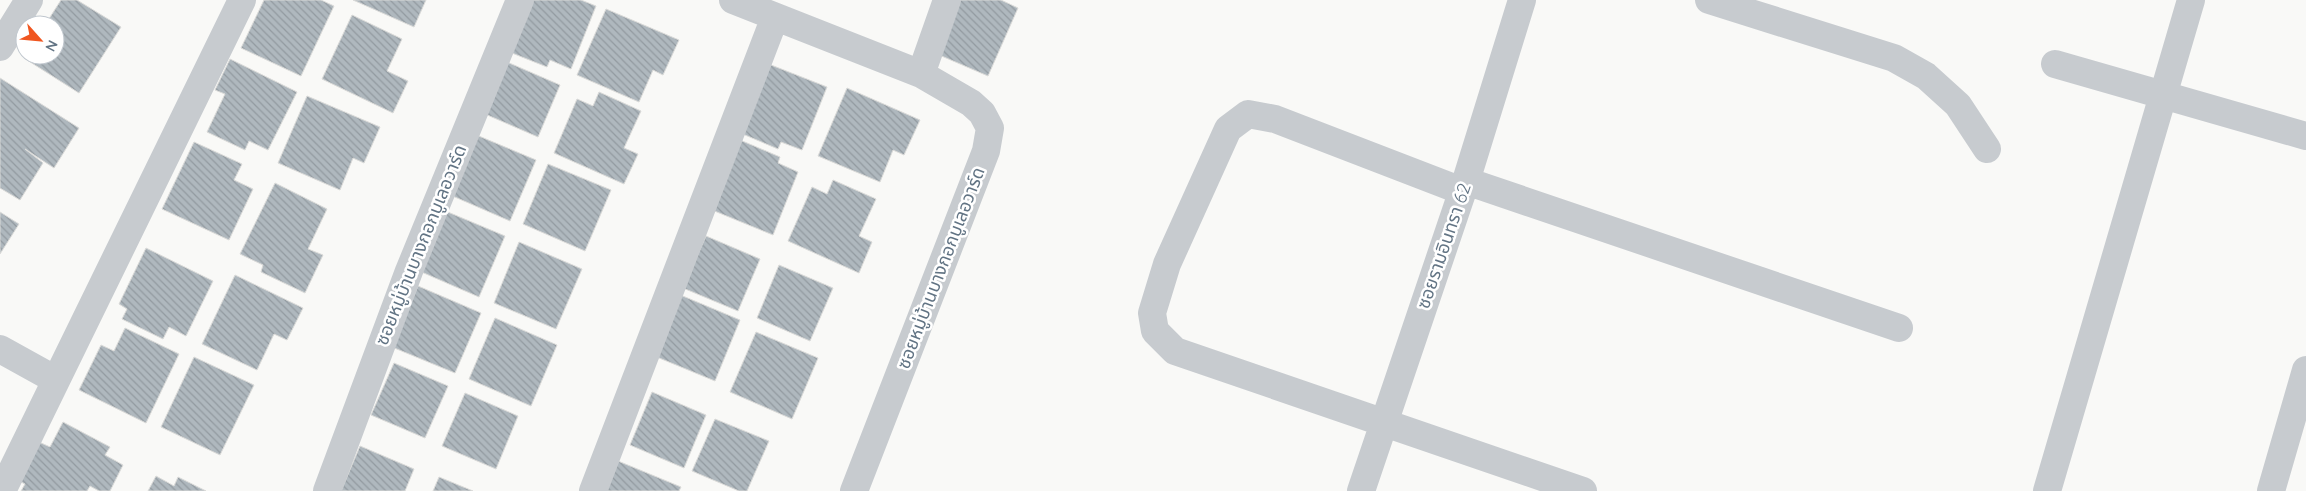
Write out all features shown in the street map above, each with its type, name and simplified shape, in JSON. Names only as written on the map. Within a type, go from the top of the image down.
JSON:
[{"type":"street","points":[[0,47],[29,0]]},
{"type":"street","points":[[2,491],[242,0]]},
{"type":"street","name":"ซอยหมู่บ้านบางกอกบูเลอวาร์ด","points":[[327,491],[409,271],[520,0]]},
{"type":"street","name":"ซอยหมู่บ้านบางกอกบูเลอวาร์ด","points":[[733,0],[921,74],[971,103],[982,113],[990,128],[986,151],[854,491]]},
{"type":"street","points":[[921,74],[947,0]]},
{"type":"street","name":"ซอยรามอินทรา 62","points":[[1361,491],[1464,186],[1522,0]]},
{"type":"street","points":[[1708,0],[1894,58],[1926,76],[1958,105],[1987,149]]},
{"type":"street","points":[[2047,491],[2161,96],[2191,0]]},
{"type":"street","points":[[593,491],[775,17]]},
{"type":"street","points":[[2055,64],[2161,96],[2306,136]]},
{"type":"street","points":[[1583,491],[1175,351],[1154,331],[1152,313],[1167,264],[1228,129],[1248,114],[1275,119],[1464,186],[1899,328]]},
{"type":"street","points":[[0,349],[56,380]]},
{"type":"street","points":[[2271,491],[2306,370]]},
{"type":"building","points":[[61,0],[77,0],[121,27],[79,93],[35,65],[65,65],[65,15],[51,15]]},
{"type":"building","points":[[264,0],[321,0],[334,6],[301,76],[241,48]]},
{"type":"building","points":[[353,0],[426,0],[414,27]]},
{"type":"building","points":[[528,0],[581,0],[596,6],[571,69],[550,60],[547,67],[507,51]]},
{"type":"building","points":[[953,0],[1001,0],[1018,8],[988,76],[930,51]]},
{"type":"building","points":[[606,9],[679,40],[663,75],[653,70],[639,102],[577,75]]},
{"type":"building","points":[[352,15],[402,39],[387,71],[408,81],[393,113],[322,79]]},
{"type":"building","points":[[230,59],[297,92],[268,150],[249,141],[245,150],[207,132],[225,94],[215,90]]},
{"type":"building","points":[[507,62],[560,85],[538,137],[485,114]]},
{"type":"building","points":[[766,63],[827,87],[802,150],[781,142],[778,149],[738,132]]},
{"type":"building","points":[[0,78],[79,128],[54,168],[25,149],[43,163],[20,200],[0,188]]},
{"type":"building","points":[[847,88],[920,120],[904,155],[893,150],[880,182],[818,156]]},
{"type":"building","points":[[599,92],[641,111],[624,148],[638,154],[624,184],[554,153],[577,99],[593,106]]},
{"type":"building","points":[[307,96],[380,127],[364,163],[353,158],[340,190],[278,163]]},
{"type":"building","points":[[474,134],[536,160],[510,221],[448,194]]},
{"type":"building","points":[[740,140],[780,157],[778,163],[798,172],[773,235],[712,210]]},
{"type":"building","points":[[194,142],[242,164],[234,180],[253,189],[229,240],[162,209]]},
{"type":"building","points":[[548,164],[611,190],[585,251],[523,224]]},
{"type":"building","points":[[833,180],[876,199],[859,236],[872,242],[859,273],[788,241],[812,187],[827,194]]},
{"type":"building","points":[[275,183],[327,209],[308,249],[323,255],[305,293],[261,272],[263,265],[240,254]]},
{"type":"building","points":[[443,210],[505,236],[479,297],[417,270]]},
{"type":"building","points":[[0,212],[19,224],[0,254]]},
{"type":"building","points":[[706,236],[760,259],[738,311],[683,288]]},
{"type":"building","points":[[519,242],[582,269],[556,329],[494,303]]},
{"type":"building","points":[[146,248],[213,281],[186,336],[169,327],[163,339],[122,319],[127,309],[119,304]]},
{"type":"building","points":[[779,265],[833,288],[810,341],[757,318]]},
{"type":"building","points":[[235,275],[303,308],[287,340],[274,334],[257,370],[202,344]]},
{"type":"building","points":[[418,286],[481,313],[455,373],[392,347]]},
{"type":"building","points":[[678,294],[740,320],[715,381],[652,355]]},
{"type":"building","points":[[495,318],[557,345],[531,406],[469,379]]},
{"type":"building","points":[[125,328],[179,354],[146,423],[79,390],[101,345],[114,351]]},
{"type":"building","points":[[756,332],[818,358],[792,419],[730,392]]},
{"type":"building","points":[[194,357],[254,385],[220,455],[161,427]]},
{"type":"building","points":[[394,363],[448,386],[425,438],[371,415]]},
{"type":"building","points":[[652,392],[706,415],[684,468],[630,445]]},
{"type":"building","points":[[465,393],[518,416],[496,469],[442,446]]},
{"type":"building","points":[[715,419],[769,441],[747,491],[739,491],[692,471]]},
{"type":"building","points":[[63,422],[110,447],[105,455],[123,465],[110,491],[99,491],[90,486],[87,491],[21,491],[25,484],[19,481],[39,442],[50,447]]},
{"type":"building","points":[[360,446],[414,469],[405,491],[341,491]]},
{"type":"building","points":[[618,461],[681,487],[679,491],[605,491]]},
{"type":"building","points":[[156,476],[174,486],[178,477],[206,491],[148,491]]},
{"type":"building","points":[[439,477],[473,491],[433,491]]}]
